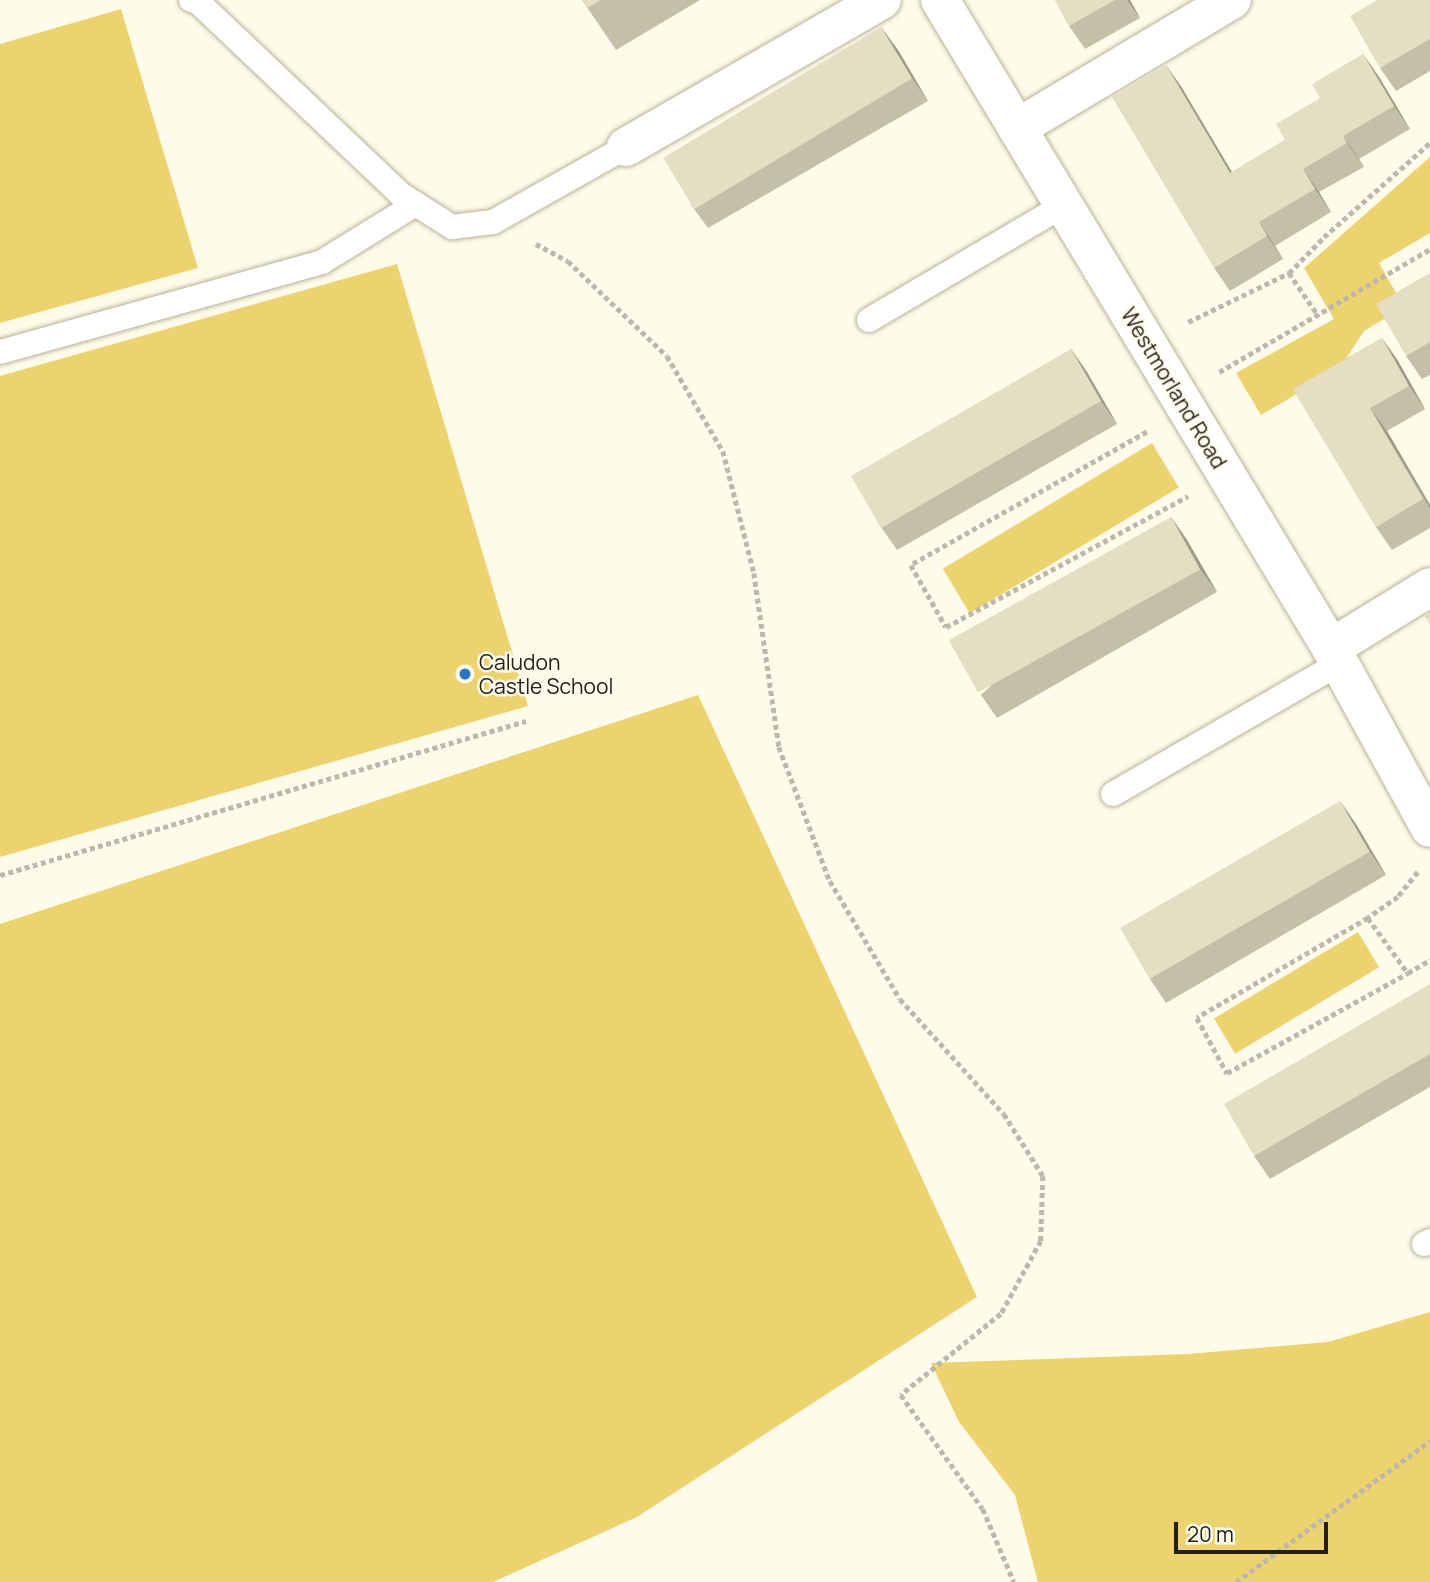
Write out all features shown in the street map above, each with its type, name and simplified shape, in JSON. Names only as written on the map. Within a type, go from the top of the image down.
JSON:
[{"type":"street","points":[[626,147],[881,0]]},
{"type":"street","name":"Westmorland Road","points":[[940,0],[1336,656],[1430,828]]},
{"type":"street","points":[[1017,128],[1232,0]]},
{"type":"street","points":[[1336,656],[1430,587]]},
{"type":"lane","points":[[191,0],[198,2],[400,194],[452,227],[493,222],[626,147]]},
{"type":"lane","points":[[0,352],[322,262],[416,204]]},
{"type":"lane","points":[[869,320],[1064,205]]},
{"type":"lane","points":[[1113,794],[1336,656]]},
{"type":"path","points":[[1146,342],[1289,273],[1324,237],[1430,143]]},
{"type":"path","points":[[493,222],[568,261],[667,356],[723,452],[754,572],[779,747],[830,881],[900,999],[1004,1114],[1043,1176],[1041,1241],[1001,1314],[901,1395],[983,1509],[1014,1582]]},
{"type":"path","points":[[1227,475],[946,627],[911,565],[1153,429],[1184,403],[1318,315],[1430,249]]},
{"type":"path","points":[[1289,273],[1318,315]]},
{"type":"path","points":[[0,875],[526,721]]},
{"type":"path","points":[[1423,866],[1398,897],[1368,918],[1197,1018],[1227,1073],[1430,960]]},
{"type":"path","points":[[1368,918],[1408,973]]},
{"type":"path","points":[[1236,1582],[1430,1441]]},
{"type":"shaded area","points":[[121,9],[198,268],[0,323],[0,44]]},
{"type":"shaded area","points":[[1430,157],[1430,233],[1379,263],[1404,307],[1364,331],[1339,369],[1261,415],[1236,373],[1334,319],[1304,268]]},
{"type":"shaded area","points":[[397,264],[528,706],[0,857],[0,376]]},
{"type":"shaded area","points":[[1152,443],[1179,488],[970,613],[943,569]]},
{"type":"shaded area","points":[[698,695],[977,1297],[637,1517],[493,1582],[0,1582],[0,924]]},
{"type":"shaded area","points":[[1358,932],[1379,967],[1235,1054],[1214,1019]]},
{"type":"shaded area","points":[[1430,1312],[1430,1582],[1038,1582],[1015,1495],[959,1422],[931,1363],[1188,1354],[1328,1342]]},
{"type":"building","points":[[582,0],[601,0],[587,8]]},
{"type":"building","points":[[1055,0],[1115,0],[1069,26]]},
{"type":"building","points":[[1377,0],[1430,0],[1430,39],[1380,68],[1350,16]]},
{"type":"building","points":[[881,27],[912,78],[694,209],[663,158]]},
{"type":"building","points":[[1363,54],[1394,106],[1343,136],[1347,143],[1303,169],[1315,189],[1259,222],[1267,236],[1214,268],[1112,97],[1166,65],[1230,173],[1285,140],[1276,124],[1320,98],[1312,84]]},
{"type":"building","points":[[1430,273],[1430,342],[1406,356],[1376,304]]},
{"type":"building","points":[[1382,338],[1409,386],[1370,408],[1423,499],[1376,527],[1293,389]]},
{"type":"building","points":[[1071,349],[1101,401],[881,528],[851,476]]},
{"type":"building","points":[[1171,517],[1200,569],[978,693],[949,640]]},
{"type":"building","points":[[1430,611],[1430,624],[1424,615]]},
{"type":"building","points":[[1340,801],[1370,852],[1150,979],[1120,928]]},
{"type":"building","points":[[1430,984],[1430,1054],[1254,1156],[1224,1104]]},
{"type":"place","name":"Caludon Castle School","points":[[465,674]]}]
